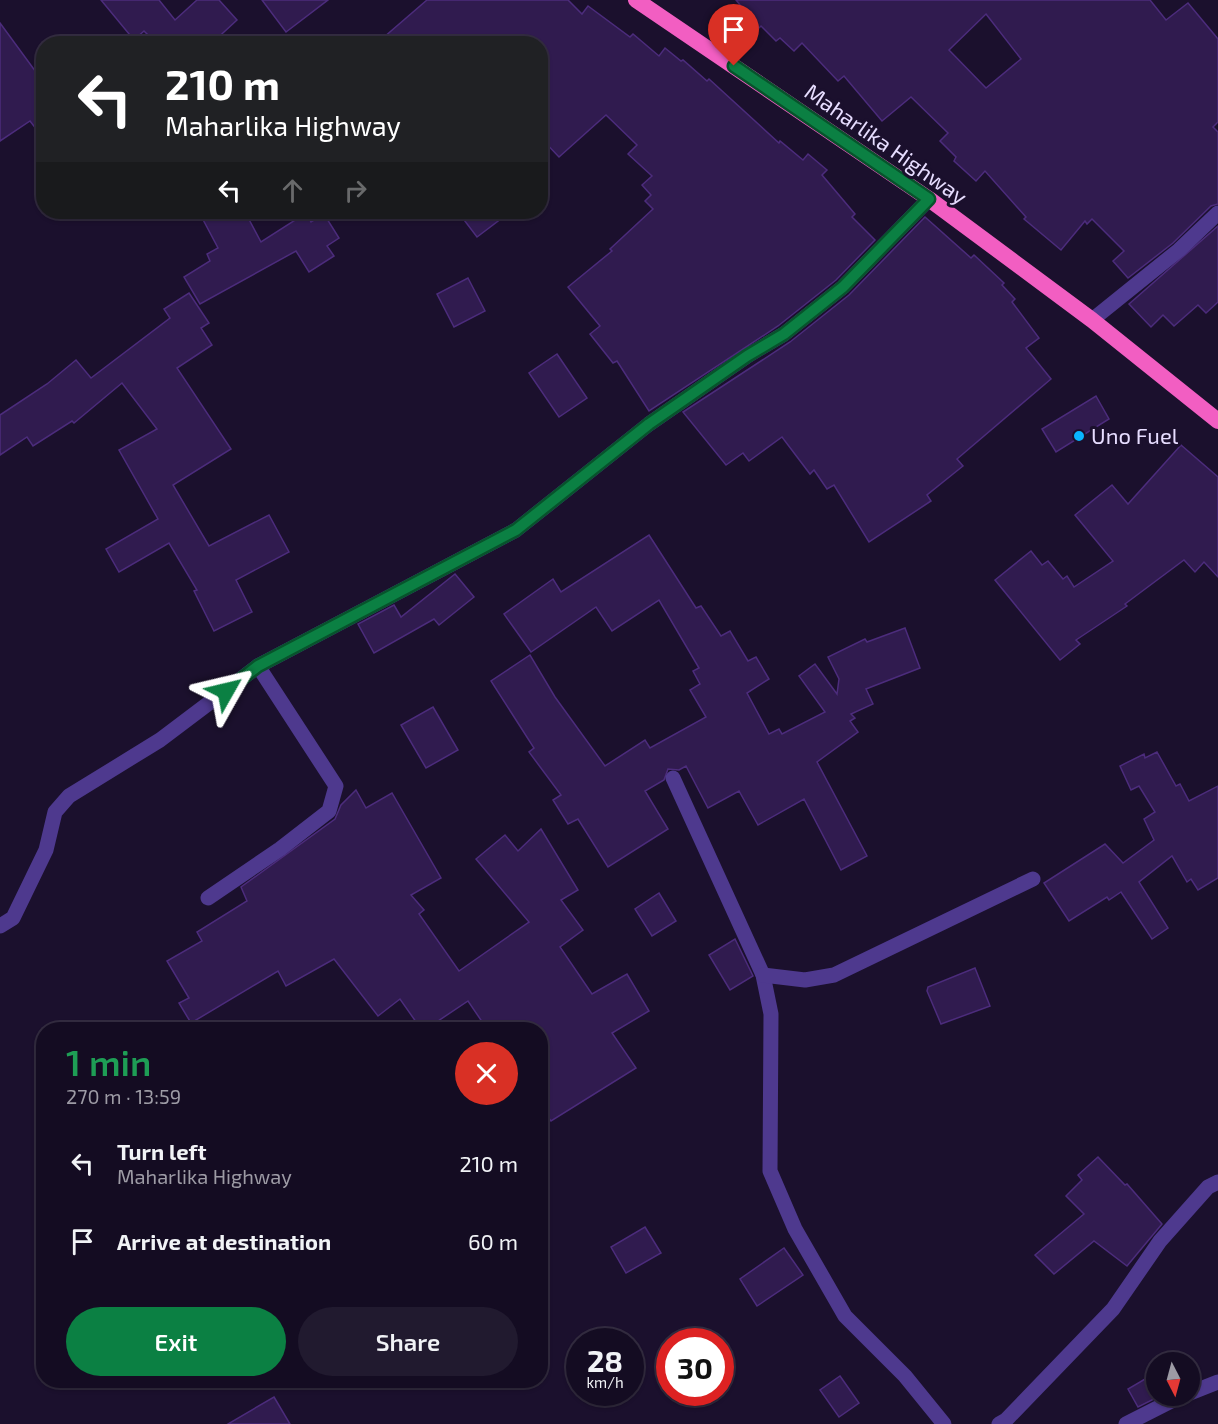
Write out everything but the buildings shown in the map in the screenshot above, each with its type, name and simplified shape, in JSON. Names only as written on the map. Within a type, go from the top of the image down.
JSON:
[{"type":"highway","name":"Maharlika Highway","points":[[636,0],[929,199],[1092,320],[1218,421]]},
{"type":"street","points":[[0,926],[13,918],[46,850],[55,812],[69,796],[160,740],[258,666],[516,530],[649,424],[747,356],[784,334],[843,287],[929,199]]},
{"type":"street","points":[[1092,320],[1179,250],[1218,213]]},
{"type":"street","points":[[208,898],[280,849],[329,811],[336,786],[258,666]]},
{"type":"street","points":[[673,778],[763,975],[771,1014],[770,1170],[795,1229],[844,1316],[905,1376],[944,1424]]},
{"type":"street","points":[[763,975],[805,980],[834,975],[1033,879]]},
{"type":"street","points":[[999,1424],[1006,1420],[1113,1309],[1160,1240],[1208,1187],[1218,1182]]},
{"type":"street","points":[[1200,1389],[1218,1382]]},
{"type":"street","points":[[1126,1424],[1161,1406]]},
{"type":"place","name":"Uno Fuel","points":[[1079,436]]},
{"type":"route","points":[[226,691],[258,666],[516,530],[649,424],[747,356],[784,334],[843,287],[929,199],[734,66]]}]
